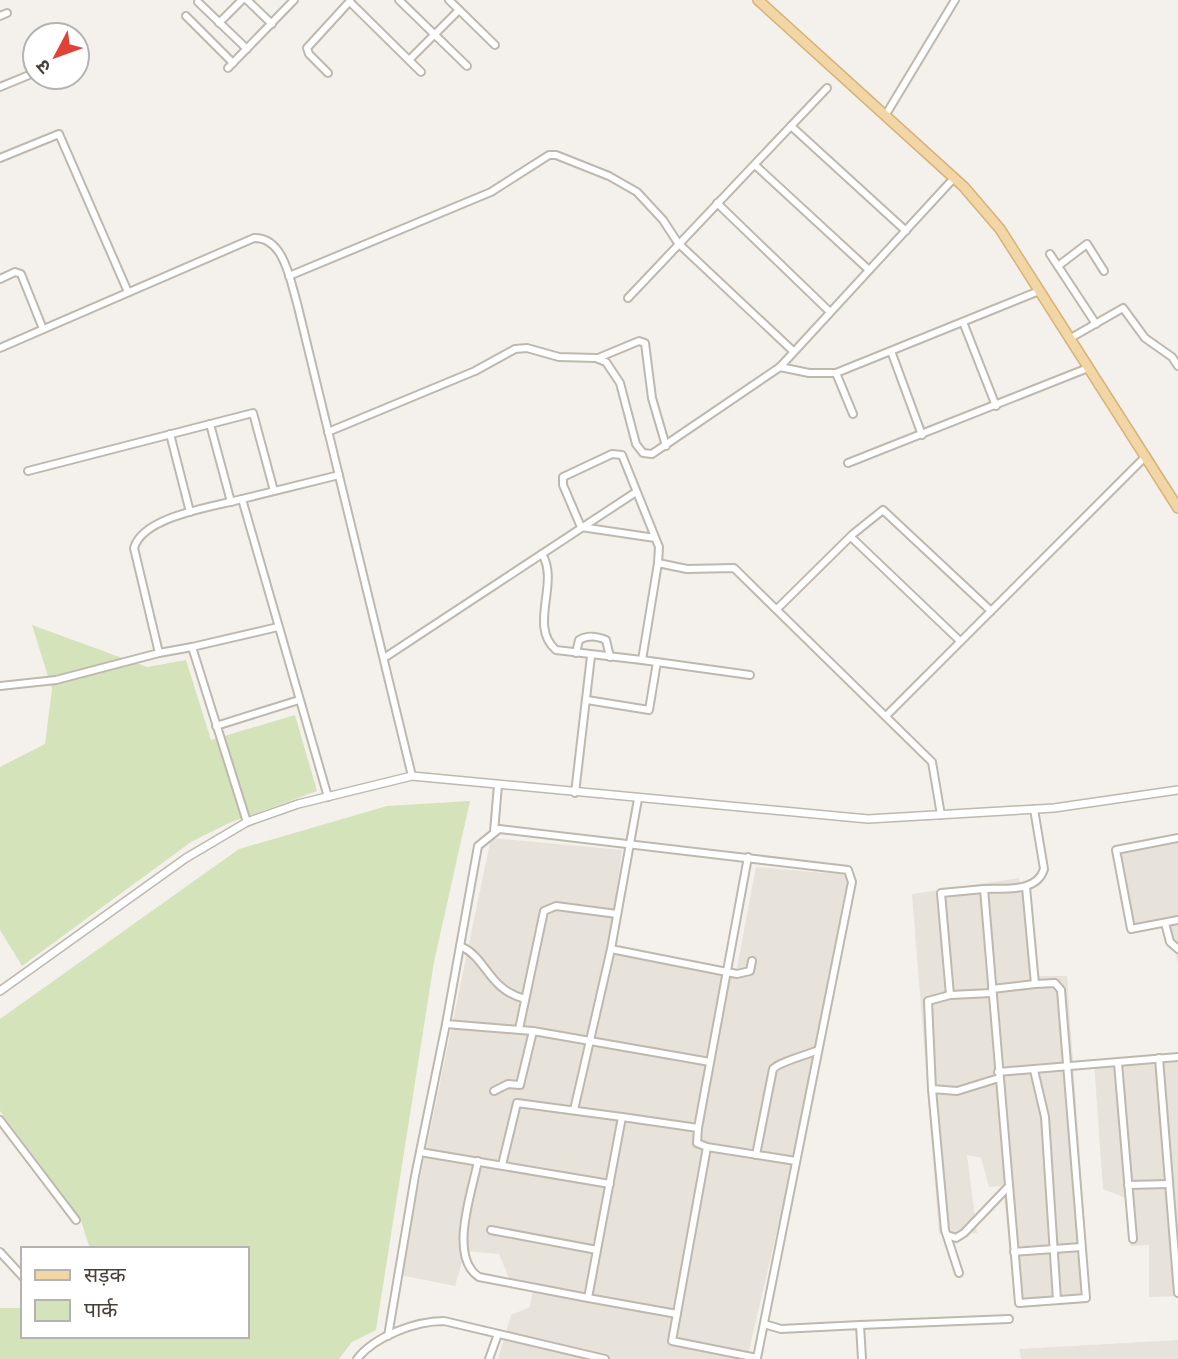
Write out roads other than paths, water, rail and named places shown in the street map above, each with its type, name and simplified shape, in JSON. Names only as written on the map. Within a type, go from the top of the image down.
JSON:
[{"type":"main road","points":[[758,0],[954,178],[1000,229],[1178,508]]},
{"type":"street","points":[[219,23],[245,0],[272,24]]},
{"type":"street","points":[[186,16],[231,66],[294,0]]},
{"type":"street","points":[[399,0],[467,66]]},
{"type":"street","points":[[449,0],[495,45]]},
{"type":"street","points":[[885,116],[955,0]]},
{"type":"street","points":[[328,73],[309,54],[307,48],[351,1],[421,72]]},
{"type":"street","points":[[198,2],[247,49]]},
{"type":"street","points":[[409,60],[459,10]]},
{"type":"street","points":[[0,87],[21,78]]},
{"type":"street","points":[[628,298],[827,88]]},
{"type":"street","points":[[791,126],[906,231]]},
{"type":"street","points":[[0,158],[59,134],[128,292]]},
{"type":"street","points":[[289,276],[492,192],[549,155],[589,167],[625,184],[659,215],[678,243],[793,351]]},
{"type":"street","points":[[755,164],[869,270]]},
{"type":"street","points":[[596,358],[611,368],[620,383],[639,450],[647,455],[666,446],[780,367],[954,178]]},
{"type":"street","points":[[717,204],[830,312]]},
{"type":"street","points":[[0,348],[254,238],[267,239],[276,247],[289,276],[412,776]]},
{"type":"street","points":[[1058,266],[1087,244],[1104,271]]},
{"type":"street","points":[[1050,254],[1096,324]]},
{"type":"street","points":[[0,279],[15,272],[21,274],[43,329]]},
{"type":"street","points":[[780,367],[809,373],[836,373],[1039,291]]},
{"type":"street","points":[[1069,339],[1120,309],[1125,309],[1145,338],[1172,357],[1178,366]]},
{"type":"street","points":[[963,322],[996,407]]},
{"type":"street","points":[[328,432],[475,371],[515,349],[533,348],[565,358],[596,358],[639,341],[645,343],[652,398],[666,446]]},
{"type":"street","points":[[891,351],[922,435]]},
{"type":"street","points":[[848,463],[996,407],[1088,368]]},
{"type":"street","points":[[836,373],[853,414]]},
{"type":"street","points":[[28,471],[253,413],[274,491]]},
{"type":"street","points":[[210,424],[230,502]]},
{"type":"street","points":[[170,434],[190,512]]},
{"type":"street","points":[[581,527],[563,485],[565,475],[619,453],[625,459],[659,547],[642,660]]},
{"type":"street","points":[[887,715],[1146,456]]},
{"type":"street","points":[[159,653],[134,548],[142,531],[190,512],[340,475]]},
{"type":"street","points":[[384,658],[636,492]]},
{"type":"street","points":[[242,499],[328,797]]},
{"type":"street","points":[[778,608],[883,510],[991,611]]},
{"type":"street","points":[[581,527],[655,538]]},
{"type":"street","points":[[851,537],[960,641]]},
{"type":"street","points":[[542,554],[550,566],[544,630],[546,642],[556,650],[750,675]]},
{"type":"street","points":[[658,563],[687,569],[734,568],[778,608],[932,762],[942,815]]},
{"type":"street","points":[[0,686],[56,680],[159,653],[278,627]]},
{"type":"street","points":[[576,653],[579,640],[586,636],[599,637],[606,640],[610,657]]},
{"type":"street","points":[[192,647],[247,822]]},
{"type":"street","points":[[575,793],[591,656]]},
{"type":"street","points":[[587,700],[649,710],[657,662]]},
{"type":"street","points":[[216,726],[299,700]]},
{"type":"street","points":[[0,991],[186,858],[247,822],[328,797],[412,776],[868,819],[1034,809],[1178,790]]},
{"type":"street","points":[[494,832],[498,785]]},
{"type":"street","points":[[574,1110],[611,949],[638,799]]},
{"type":"street","points":[[950,995],[941,893],[1026,887],[1038,881],[1044,869],[1034,809]]},
{"type":"street","points":[[388,1336],[478,846],[494,832],[505,829],[835,867],[852,873],[757,1358],[672,1341],[708,1147]]},
{"type":"street","points":[[1178,838],[1116,850],[1132,929],[1178,920]]},
{"type":"street","points":[[748,857],[697,1143],[796,1161]]},
{"type":"street","points":[[1026,887],[1035,984]]},
{"type":"street","points":[[959,1273],[944,1230],[926,1005],[931,999],[950,995],[992,991],[1035,984],[1055,983],[1061,989],[1086,1298],[1019,1303],[998,1075],[992,991],[984,889]]},
{"type":"street","points":[[519,1028],[544,911],[555,906],[617,914]]},
{"type":"street","points":[[1165,923],[1170,942],[1178,949]]},
{"type":"street","points":[[460,946],[467,949],[497,986],[525,999]]},
{"type":"street","points":[[611,949],[728,972],[748,972],[752,961]]},
{"type":"street","points":[[446,1024],[480,1029],[519,1028],[710,1062]]},
{"type":"street","points":[[502,1165],[533,1031]]},
{"type":"street","points":[[756,1155],[772,1069],[779,1063],[793,1061],[818,1049]]},
{"type":"street","points":[[932,1089],[957,1091],[998,1075],[1034,1070],[1178,1057]]},
{"type":"street","points":[[1159,1058],[1178,1293]]},
{"type":"street","points":[[1118,1063],[1132,1239]]},
{"type":"street","points":[[1034,1070],[1045,1116],[1057,1300]]},
{"type":"street","points":[[494,1091],[508,1084],[520,1085]]},
{"type":"street","points":[[517,1103],[698,1128]]},
{"type":"street","points":[[589,1298],[622,1117]]},
{"type":"street","points":[[0,1120],[76,1220]]},
{"type":"street","points":[[420,1152],[610,1184]]},
{"type":"street","points":[[478,1161],[462,1247],[468,1267],[479,1277],[677,1314]]},
{"type":"street","points":[[1168,1171],[1178,1170]]},
{"type":"street","points":[[1128,1185],[1169,1184]]},
{"type":"street","points":[[944,1230],[952,1238],[964,1233],[1008,1188]]},
{"type":"street","points":[[491,1230],[597,1250]]},
{"type":"street","points":[[1014,1252],[1082,1247]]},
{"type":"street","points":[[0,1252],[21,1275]]},
{"type":"street","points":[[764,1324],[781,1329],[1009,1319]]},
{"type":"street","points":[[357,1359],[366,1348],[388,1336],[433,1321],[444,1321],[605,1359]]},
{"type":"street","points":[[860,1325],[862,1359]]},
{"type":"street","points":[[489,1359],[498,1334]]}]
